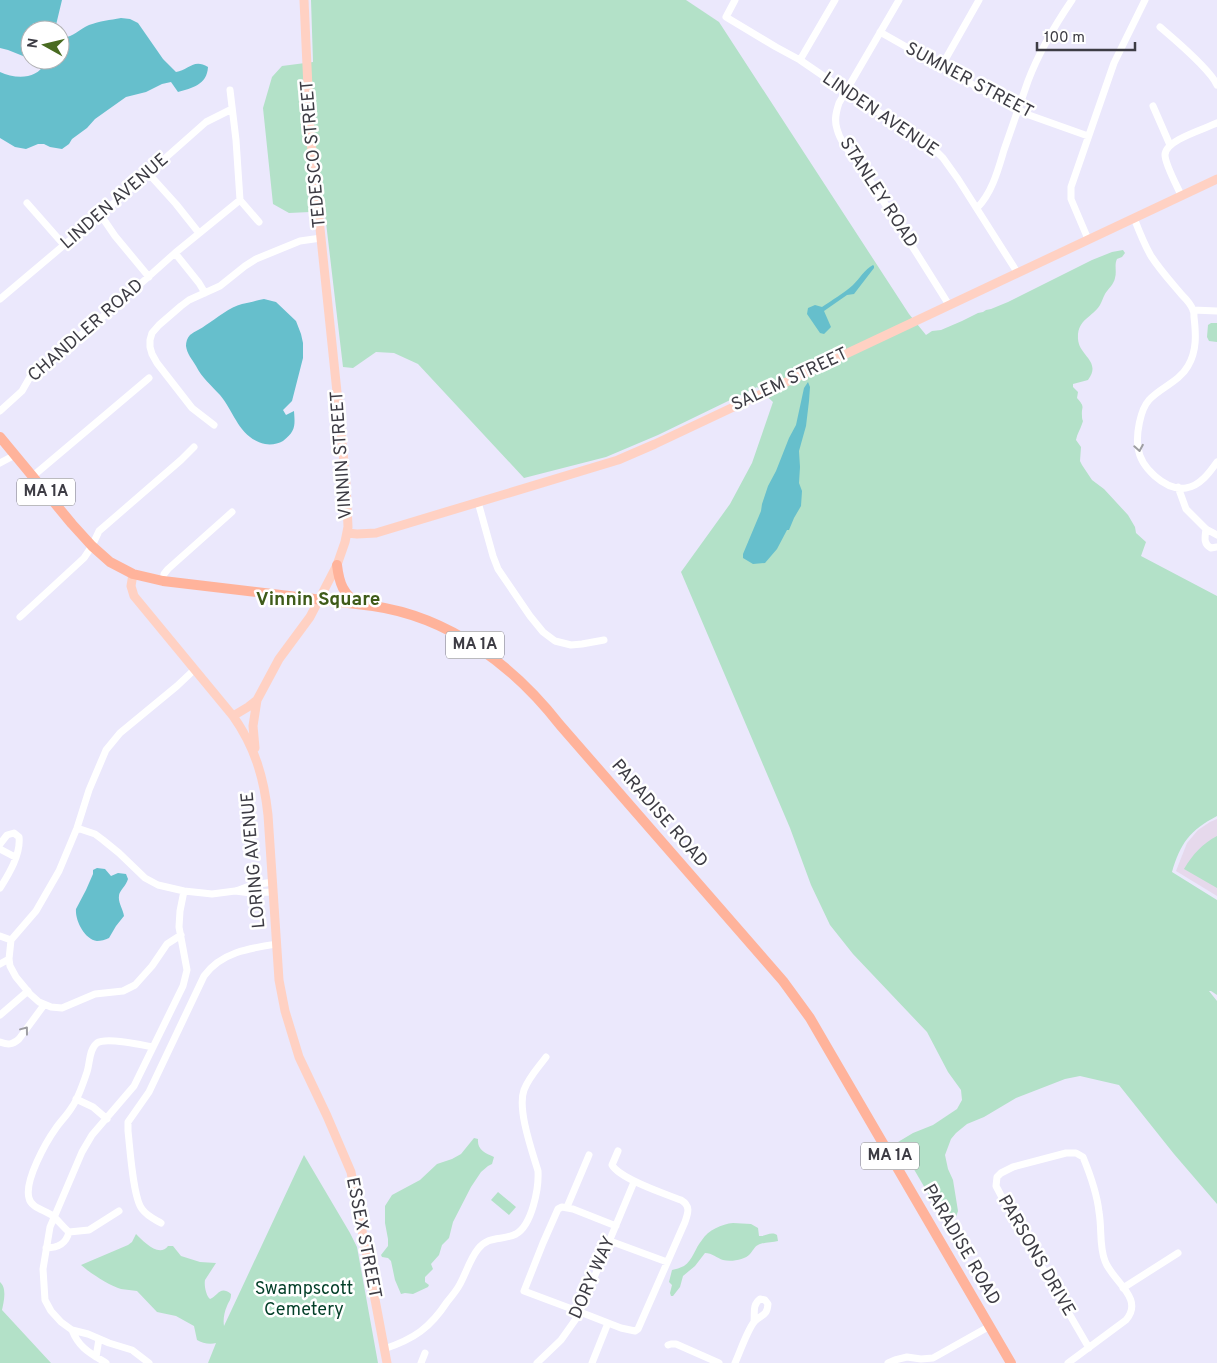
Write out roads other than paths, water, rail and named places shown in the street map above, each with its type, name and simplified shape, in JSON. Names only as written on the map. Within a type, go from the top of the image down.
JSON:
[{"type":"highway","name":"MA 1A","points":[[0,437],[92,546]]},
{"type":"highway","name":"PARADISE ROAD","points":[[92,546],[110,562],[132,574],[163,581],[395,610],[449,631],[488,654],[513,674],[546,707],[784,981],[810,1018],[1011,1363]]},
{"type":"highway","points":[[337,565],[340,582],[348,596],[366,606]]},
{"type":"main road","name":"TEDESCO STREET","points":[[304,0],[309,108],[329,307]]},
{"type":"main road","name":"SALEM STREET","points":[[346,533],[376,533],[573,474],[656,444],[1217,179]]},
{"type":"main road","name":"VINNIN STREET","points":[[233,716],[257,700],[279,659],[310,617],[337,565],[346,533],[348,518],[346,484],[329,307]]},
{"type":"main road","name":"LORING AVENUE","points":[[132,574],[131,586],[134,596],[233,716],[245,734],[259,766],[267,800],[279,980],[287,1020],[300,1057],[328,1116]]},
{"type":"main road","points":[[257,700],[253,734],[259,766]]},
{"type":"main road","name":"ESSEX STREET","points":[[328,1116],[351,1172],[387,1363]]},
{"type":"street","name":"LINDEN AVENUE","points":[[735,0],[726,16],[800,60],[856,99],[934,148],[946,162],[977,208],[1017,272]]},
{"type":"street","points":[[800,60],[835,0]]},
{"type":"street","name":"STANLEY ROAD","points":[[899,0],[846,92],[836,111],[835,121],[841,139],[950,304]]},
{"type":"street","points":[[941,67],[979,0]]},
{"type":"street","points":[[977,208],[988,194],[1028,81],[1040,53],[1055,25],[1072,0]]},
{"type":"street","points":[[1088,239],[1074,207],[1070,192],[1117,56],[1146,0]]},
{"type":"street","points":[[1160,27],[1216,80]]},
{"type":"street","name":"SUMNER STREET","points":[[880,32],[980,90],[1019,110],[1088,136]]},
{"type":"street","points":[[230,90],[240,200],[259,222]]},
{"type":"street","points":[[1153,106],[1170,145]]},
{"type":"street","name":"LINDEN AVENUE","points":[[0,299],[206,122],[232,109]]},
{"type":"street","points":[[1181,195],[1165,156],[1167,148],[1177,140],[1217,123]]},
{"type":"street","points":[[148,173],[199,233]]},
{"type":"street","name":"CHANDLER ROAD","points":[[0,411],[22,391],[30,377],[240,200]]},
{"type":"street","points":[[27,204],[64,245]]},
{"type":"street","points":[[100,214],[115,236],[149,277]]},
{"type":"street","points":[[1134,218],[1151,255],[1193,310],[1196,339],[1194,353],[1188,366],[1180,376],[1148,401],[1140,418],[1138,448],[1142,461],[1149,471],[1168,484],[1186,488],[1199,482],[1217,462]]},
{"type":"street","points":[[214,426],[192,408],[157,363],[150,348],[152,333],[182,306],[220,286],[256,259],[300,240],[321,238]]},
{"type":"street","points":[[175,253],[205,293]]},
{"type":"street","points":[[1193,310],[1217,311]]},
{"type":"street","points":[[33,476],[148,378]]},
{"type":"street","points":[[20,617],[84,558],[99,531],[194,446]]},
{"type":"street","points":[[0,462],[15,455]]},
{"type":"street","points":[[1178,487],[1186,509],[1206,529],[1217,535]]},
{"type":"street","points":[[478,502],[498,569],[543,632],[555,641],[570,645],[604,640]]},
{"type":"street","points":[[163,581],[164,574],[168,569],[232,512]]},
{"type":"street","points":[[1206,529],[1206,546],[1211,548],[1217,547]]},
{"type":"street","points":[[181,935],[167,944],[141,979],[129,989],[95,994],[62,1008],[44,1005],[28,991],[10,966],[11,940],[28,922],[45,899],[63,864],[78,828],[89,790],[100,763],[112,742],[194,669]]},
{"type":"street","points":[[78,828],[95,834],[120,853],[145,878],[158,886],[212,894],[235,891],[251,893],[273,887]]},
{"type":"street","points":[[0,844],[10,834],[14,833],[20,839],[15,857],[0,888]]},
{"type":"street","points":[[0,849],[15,857]]},
{"type":"street","points":[[149,1363],[132,1350],[72,1330],[54,1315],[49,1308],[45,1300],[43,1277],[50,1227],[85,1147],[131,1090],[183,986],[187,974],[179,919],[184,891]]},
{"type":"street","points":[[0,936],[11,940]]},
{"type":"street","points":[[161,1223],[144,1212],[137,1202],[128,1126],[130,1118],[146,1099],[204,976],[211,967],[222,959],[238,952],[277,944]]},
{"type":"street","points":[[0,964],[9,959]]},
{"type":"street","points":[[0,1016],[28,991]]},
{"type":"street","points":[[0,1042],[14,1043],[44,1005]]},
{"type":"street","points":[[69,1232],[54,1217],[32,1204],[29,1199],[29,1185],[42,1151],[72,1108],[88,1070],[93,1048],[98,1042],[128,1043],[153,1047]]},
{"type":"street","points":[[384,1349],[415,1336],[435,1320],[460,1285],[482,1244],[492,1239],[516,1233],[526,1224],[535,1197],[538,1171],[524,1118],[522,1096],[529,1078],[546,1057]]},
{"type":"street","points":[[76,1099],[93,1107],[107,1119]]},
{"type":"street","points":[[616,1226],[566,1207],[558,1209],[524,1291],[626,1330],[635,1331],[638,1329],[689,1211],[685,1203],[634,1182],[613,1168],[612,1165],[618,1152]]},
{"type":"street","name":"PARSONS DRIVE","points":[[1068,1363],[1089,1348],[1126,1320],[1130,1316],[1132,1304],[1130,1297],[1105,1263],[1098,1203],[1083,1156],[1076,1153],[1066,1153],[1013,1167],[1000,1173],[996,1181],[998,1192],[1089,1348]]},
{"type":"street","points":[[566,1207],[589,1155]]},
{"type":"street","name":"DORY WAY","points":[[537,1363],[561,1340],[580,1312],[634,1182]]},
{"type":"street","points":[[69,1232],[89,1230],[119,1211]]},
{"type":"street","points":[[46,1248],[59,1247],[69,1232]]},
{"type":"street","points":[[610,1241],[667,1262]]},
{"type":"street","points":[[1123,1288],[1178,1253]]},
{"type":"street","points":[[736,1363],[754,1322]]},
{"type":"street","points":[[592,1363],[608,1323]]},
{"type":"street","points":[[888,1363],[907,1357],[922,1361],[938,1355],[990,1326]]},
{"type":"street","points":[[72,1330],[75,1338],[90,1354],[106,1363]]},
{"type":"street","points":[[96,1358],[99,1339]]},
{"type":"street","points":[[668,1345],[676,1344],[719,1363]]},
{"type":"street","points":[[421,1363],[425,1353]]},
{"type":"water","points":[[0,0],[62,0],[57,20],[20,20],[20,55],[0,48]]},
{"type":"water","points":[[121,18],[130,19],[138,23],[163,59],[176,72],[194,64],[203,65],[208,67],[205,78],[198,85],[178,92],[171,82],[146,92],[126,97],[95,119],[62,149],[38,144],[26,149],[15,147],[0,138],[0,72],[19,77],[37,73],[40,70],[70,70],[70,36],[85,27]]},
{"type":"water","points":[[873,265],[874,268],[854,294],[847,295],[824,311],[831,327],[824,334],[820,333],[807,314],[808,308],[815,305],[822,307],[838,297]]},
{"type":"water","points":[[264,299],[276,302],[296,321],[303,343],[303,358],[292,401],[283,410],[286,415],[294,411],[294,428],[283,441],[272,444],[256,441],[243,431],[220,395],[201,374],[186,346],[190,335],[228,310],[237,305]]},
{"type":"water","points":[[808,382],[810,387],[806,426],[799,451],[799,483],[802,491],[801,506],[777,549],[765,563],[753,564],[743,558],[743,554],[761,511],[768,486],[796,425],[804,388]]},
{"type":"water","points":[[97,868],[105,869],[111,876],[118,873],[126,874],[128,879],[119,896],[124,916],[109,938],[97,941],[92,940],[84,933],[77,918],[76,909],[93,874],[93,870]]},
{"type":"district","name":"Vinnin Square","points":[[318,600]]},
{"type":"park label","name":"Swampscott Cemetery","points":[[304,1299]]}]
